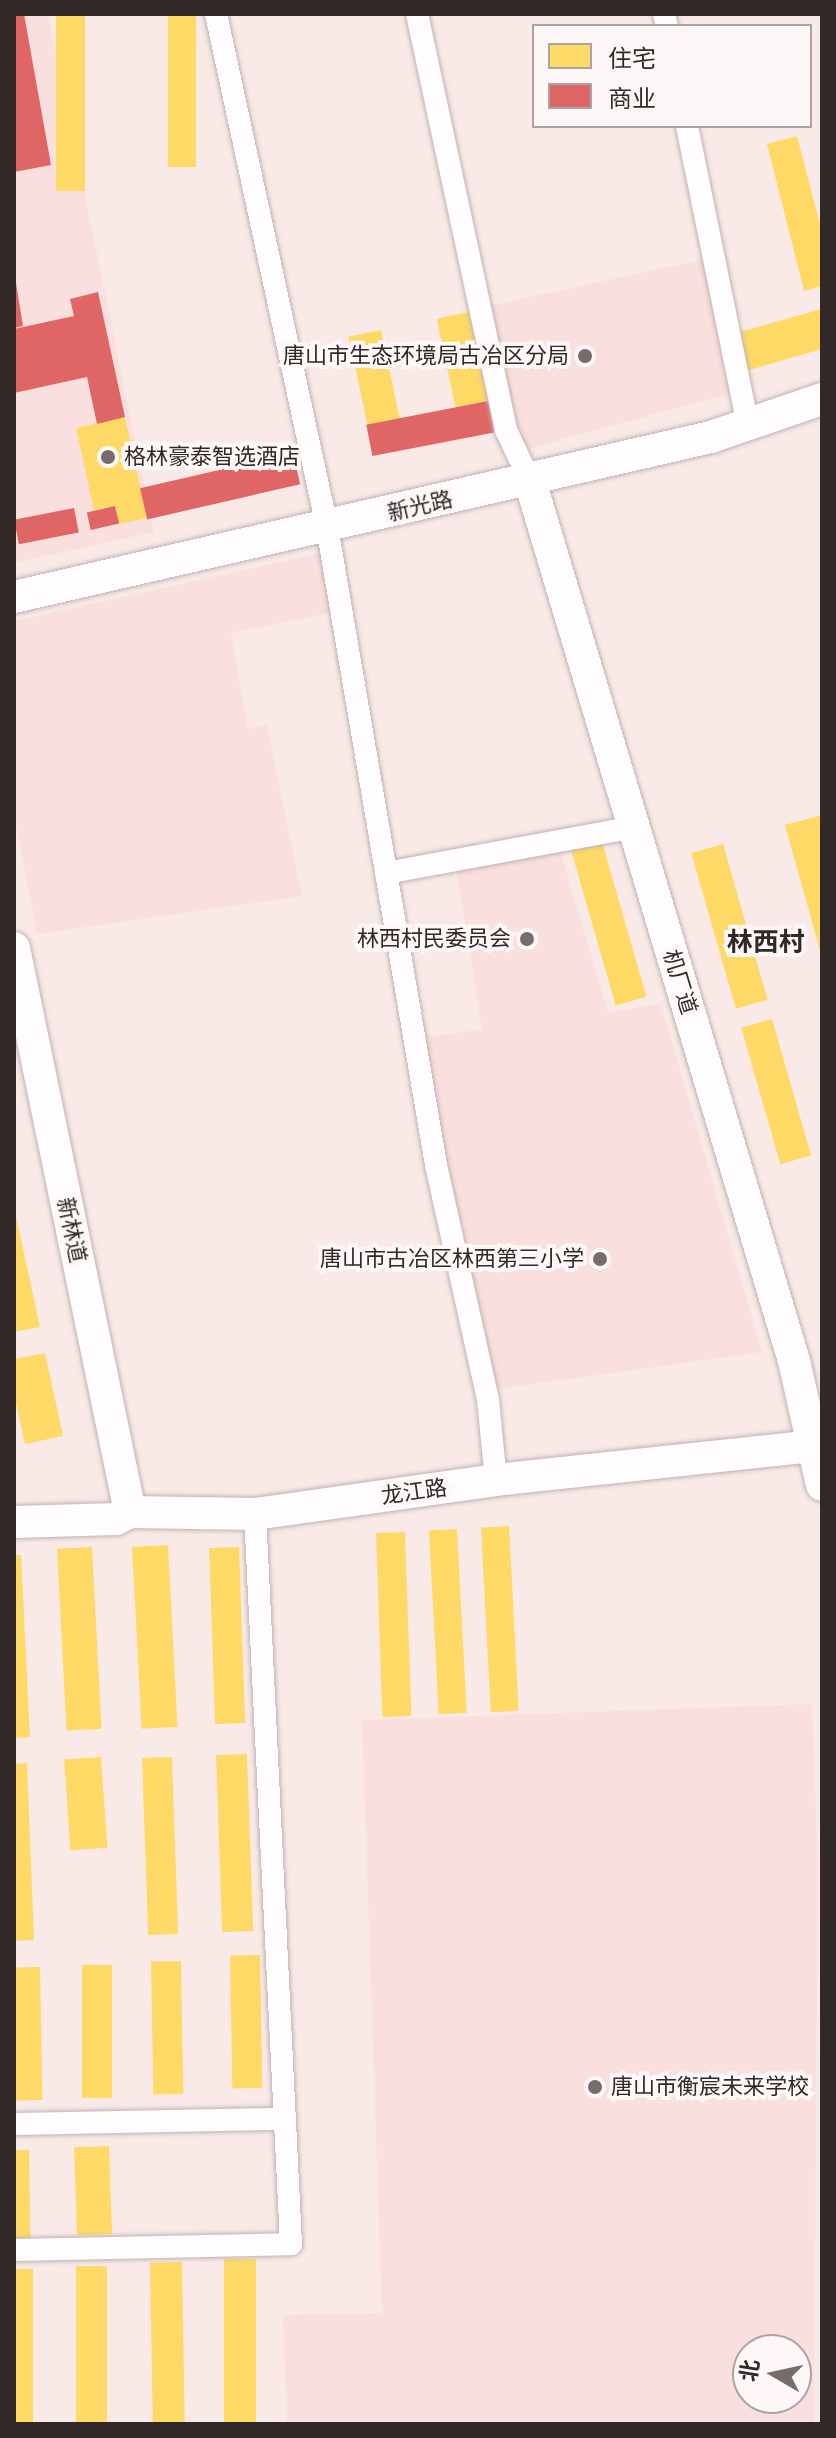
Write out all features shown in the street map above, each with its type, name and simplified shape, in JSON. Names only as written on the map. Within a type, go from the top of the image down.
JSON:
[{"type":"street","points":[[216,14],[327,527],[436,1165],[488,1400],[496,1480]]},
{"type":"street","points":[[417,14],[506,430],[530,481]]},
{"type":"street","points":[[687,128],[748,425]]},
{"type":"street","name":"新光路","points":[[14,597],[530,481],[748,425],[822,399]]},
{"type":"street","name":"机厂道","points":[[530,481],[819,1446],[822,1485]]},
{"type":"street","points":[[386,873],[634,827]]},
{"type":"street","name":"新林道","points":[[14,948],[130,1512]]},
{"type":"street","name":"龙江路","points":[[14,1522],[116,1519],[130,1512],[255,1514],[496,1480],[819,1446]]},
{"type":"street","points":[[14,2250],[291,2244],[255,1514]]},
{"type":"street","points":[[14,2124],[285,2119]]},
{"type":"shaded area","points":[[14,14],[48,14],[154,532],[14,563]]},
{"type":"shaded area","name":"唐山市生态环境局古冶区分局","points":[[714,257],[743,390],[523,450],[515,432],[489,306]]},
{"type":"shaded area","points":[[320,553],[331,613],[231,633],[248,729],[267,725],[302,896],[37,934],[14,816],[14,621]]},
{"type":"shaded area","name":"唐山市古冶区林西第三小学","points":[[559,847],[608,1012],[661,1004],[762,1352],[490,1390],[423,1038],[482,1029],[456,867]]},
{"type":"shaded area","name":"唐山市衡宸未来学校","points":[[812,1704],[818,1860],[814,2424],[287,2424],[283,2315],[382,2313],[362,1720]]},
{"type":"building: 住宅","points":[[56,14],[85,14],[85,191],[56,191]]},
{"type":"building: 住宅","points":[[168,14],[196,14],[196,167],[168,167]]},
{"type":"building: 住宅","points":[[797,136],[822,232],[822,286],[804,291],[767,144]]},
{"type":"building: 住宅","points":[[822,309],[822,349],[746,371],[736,333]]},
{"type":"building: 住宅","points":[[469,312],[488,401],[456,408],[437,319]]},
{"type":"building: 住宅","points":[[381,330],[400,420],[368,427],[349,337]]},
{"type":"building: 住宅","name":"格林豪泰智选酒店","points":[[125,417],[147,518],[119,524],[115,506],[94,510],[76,428]]},
{"type":"building: 住宅","points":[[822,815],[822,954],[821,954],[785,825]]},
{"type":"building: 住宅","points":[[602,842],[646,997],[616,1006],[571,851]]},
{"type":"building: 住宅","points":[[723,844],[768,1000],[736,1009],[691,853]]},
{"type":"building: 住宅","points":[[772,1019],[811,1155],[780,1164],[741,1028]]},
{"type":"building: 住宅","points":[[14,1207],[40,1327],[14,1332]]},
{"type":"building: 住宅","points":[[45,1353],[63,1436],[25,1444],[14,1394],[14,1359]]},
{"type":"building: 住宅","points":[[509,1526],[519,1711],[491,1712],[481,1527]]},
{"type":"building: 住宅","points":[[457,1529],[467,1713],[439,1714],[429,1530]]},
{"type":"building: 住宅","points":[[405,1532],[411,1716],[382,1717],[376,1533]]},
{"type":"building: 住宅","points":[[168,1545],[178,1727],[142,1729],[132,1547]]},
{"type":"building: 住宅","points":[[92,1547],[102,1729],[67,1731],[57,1549]]},
{"type":"building: 住宅","points":[[239,1547],[245,1723],[215,1724],[209,1548]]},
{"type":"building: 住宅","points":[[14,1555],[21,1555],[30,1737],[14,1738]]},
{"type":"building: 住宅","points":[[247,1754],[253,1931],[222,1932],[216,1755]]},
{"type":"building: 住宅","points":[[101,1757],[107,1848],[70,1850],[64,1760]]},
{"type":"building: 住宅","points":[[172,1757],[178,1934],[148,1935],[142,1758]]},
{"type":"building: 住宅","points":[[27,1763],[34,1940],[14,1941],[14,1764]]},
{"type":"building: 住宅","points":[[260,1955],[262,2088],[232,2089],[230,1956]]},
{"type":"building: 住宅","points":[[181,1961],[183,2094],[153,2095],[151,1962]]},
{"type":"building: 住宅","points":[[82,1965],[112,1965],[112,2098],[82,2098]]},
{"type":"building: 住宅","points":[[14,1967],[40,1967],[42,2100],[16,2100]]},
{"type":"building: 住宅","points":[[109,2146],[112,2234],[77,2235],[74,2147]]},
{"type":"building: 住宅","points":[[14,2150],[29,2150],[31,2238],[16,2238]]},
{"type":"building: 住宅","points":[[224,2259],[256,2259],[256,2424],[224,2424]]},
{"type":"building: 住宅","points":[[182,2262],[185,2424],[153,2424],[150,2263]]},
{"type":"building: 住宅","points":[[76,2266],[107,2266],[107,2424],[76,2424]]},
{"type":"building: 住宅","points":[[14,2269],[33,2269],[33,2424],[14,2424]]},
{"type":"building: 商业","points":[[14,14],[24,14],[51,165],[14,172]]},
{"type":"building: 商业","points":[[14,284],[23,326],[14,328]]},
{"type":"building: 商业","points":[[98,292],[125,417],[97,424],[87,377],[14,393],[14,329],[74,316],[70,299]]},
{"type":"building: 商业","points":[[488,401],[494,432],[372,456],[366,425]]},
{"type":"building: 商业","points":[[293,453],[300,484],[147,519],[140,488]]},
{"type":"building: 商业","points":[[115,506],[119,524],[91,530],[87,513]]},
{"type":"building: 商业","points":[[74,508],[79,533],[19,544],[14,520]]},
{"type":"place","name":"唐山市生态环境局古冶区分局","points":[[585,356]]},
{"type":"place","name":"格林豪泰智选酒店","points":[[108,457]]},
{"type":"place","name":"林西村民委员会","points":[[527,939]]},
{"type":"place","name":"唐山市古冶区林西第三小学","points":[[600,1259]]},
{"type":"place","name":"唐山市衡宸未来学校","points":[[595,2087]]},
{"type":"district","name":"林西村","points":[[766,943]]}]
